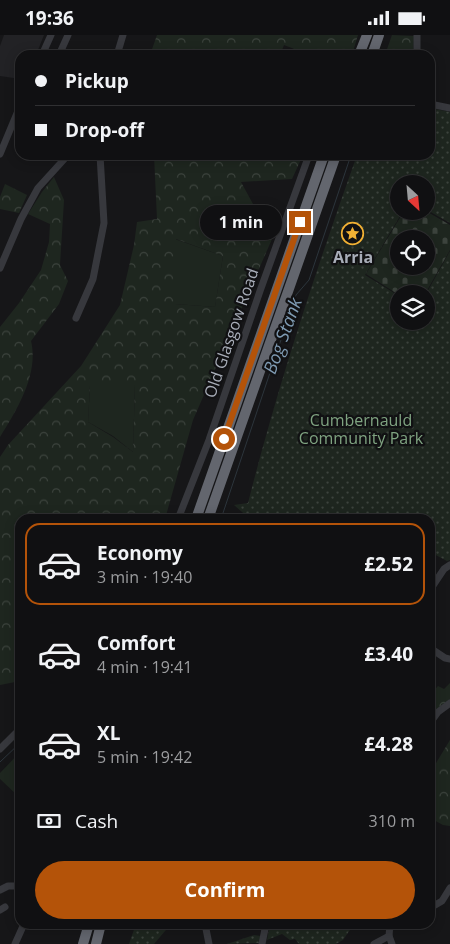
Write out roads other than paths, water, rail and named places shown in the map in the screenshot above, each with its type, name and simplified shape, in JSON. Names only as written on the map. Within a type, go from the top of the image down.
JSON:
[{"type":"highway","points":[[362,50],[367,35]]},
{"type":"highway","points":[[374,50],[379,35]]},
{"type":"highway","points":[[198,514],[322,160]]},
{"type":"highway","points":[[210,514],[334,160]]},
{"type":"highway","points":[[83,944],[87,929]]},
{"type":"highway","points":[[96,944],[100,929]]},
{"type":"street","points":[[44,50],[51,35]]},
{"type":"street","points":[[61,50],[68,35]]},
{"type":"street","points":[[118,50],[123,35]]},
{"type":"street","points":[[417,35],[417,50]]},
{"type":"street","points":[[435,105],[450,108]]},
{"type":"street","points":[[0,154],[15,118]]},
{"type":"street","points":[[0,268],[20,219],[38,187],[63,160]]},
{"type":"street","points":[[76,318],[93,279],[104,223],[100,160]]},
{"type":"street","name":"Old Glasgow Road","points":[[180,514],[209,440],[307,160]]},
{"type":"street","points":[[435,582],[444,569],[450,565]]},
{"type":"street","points":[[435,651],[450,659]]},
{"type":"street","points":[[435,716],[450,703]]},
{"type":"street","points":[[0,749],[15,734]]},
{"type":"street","points":[[0,890],[8,886],[15,886]]},
{"type":"street","points":[[435,905],[442,901],[450,888]]},
{"type":"street","points":[[15,944],[22,929]]},
{"type":"street","points":[[206,929],[209,944]]},
{"type":"street","points":[[262,944],[265,929]]},
{"type":"street","points":[[390,929],[389,936],[392,944]]},
{"type":"street","points":[[374,944],[389,936]]},
{"type":"waterway","name":"Bog Stank","points":[[223,514],[296,295],[309,280],[349,160]]},
{"type":"waterway","name":"Bog Stank","points":[[0,762],[15,748]]},
{"type":"place","name":"Arria","points":[[353,233]]},
{"type":"park label","name":"Cumbernauld Community Park","points":[[361,429]]}]
